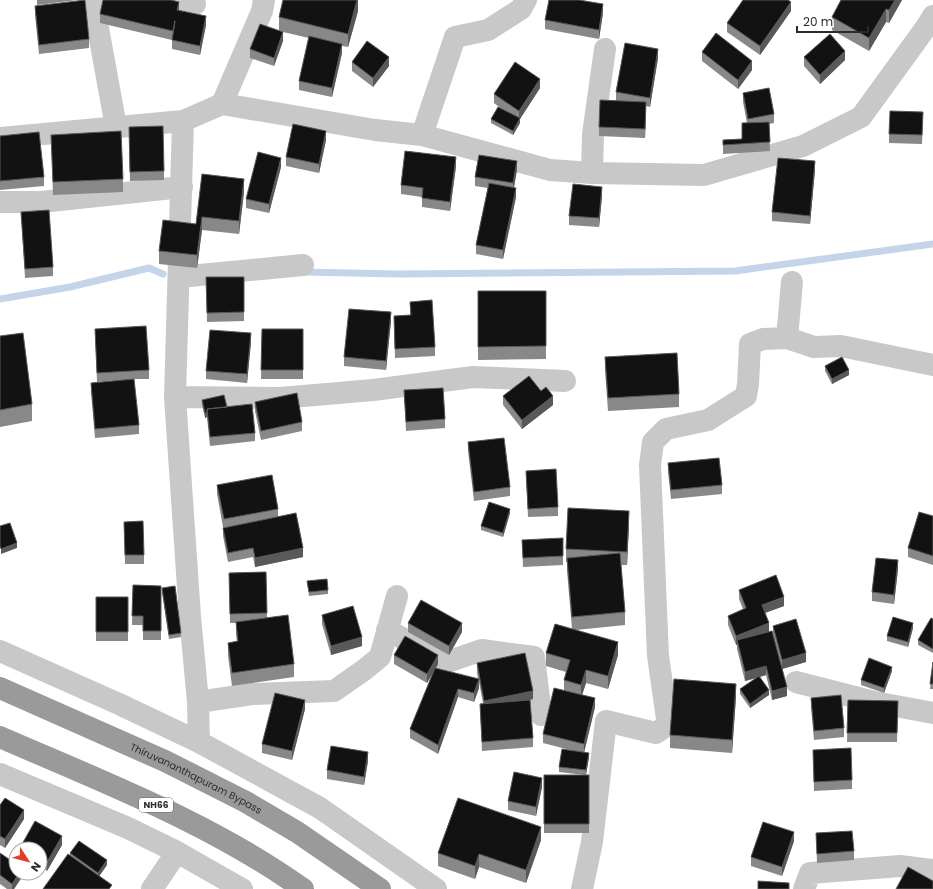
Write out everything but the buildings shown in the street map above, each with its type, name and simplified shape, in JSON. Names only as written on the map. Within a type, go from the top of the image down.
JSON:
[{"type":"highway","name":"Thiruvananthapuram Bypass","points":[[0,688],[158,758],[246,802],[297,832],[380,889]]},
{"type":"highway","name":"NH66","points":[[0,737],[148,801],[225,839],[278,871],[303,889]]},
{"type":"street","points":[[97,0],[96,17],[116,127]]},
{"type":"street","points":[[222,104],[262,11],[264,0]]},
{"type":"street","points":[[422,135],[455,37],[488,30],[521,10],[526,0]]},
{"type":"street","points":[[0,138],[183,121],[222,104],[375,130],[422,135],[550,170],[592,173],[704,174],[803,146],[861,117],[928,26],[933,16]]},
{"type":"street","points":[[592,173],[593,134],[605,49]]},
{"type":"street","points":[[183,121],[174,397],[190,616],[198,702],[199,742]]},
{"type":"street","points":[[0,202],[41,202],[182,187]]},
{"type":"street","points":[[179,277],[303,265]]},
{"type":"street","points":[[787,338],[792,282]]},
{"type":"street","points":[[582,889],[592,842],[606,721],[656,733],[666,726],[668,719],[658,656],[650,465],[653,442],[666,429],[708,420],[746,396],[750,344],[763,339],[787,338],[814,348],[841,346],[933,365]]},
{"type":"street","points":[[174,397],[280,398],[373,390],[473,377],[565,381]]},
{"type":"street","points":[[198,702],[252,694],[334,691],[380,657],[397,596]]},
{"type":"street","points":[[387,630],[447,662],[482,650],[534,657],[542,715]]},
{"type":"street","points":[[0,651],[119,704],[199,742],[320,808],[436,889]]},
{"type":"street","points":[[796,682],[874,702],[933,713]]},
{"type":"street","points":[[0,774],[128,828],[177,852],[242,889]]},
{"type":"street","points":[[152,889],[177,852]]},
{"type":"street","points":[[804,889],[810,874],[900,866],[933,870]]},
{"type":"waterway","points":[[301,272],[399,274],[735,271],[933,244]]},
{"type":"waterway","points":[[0,299],[70,287],[149,268],[163,274]]}]
